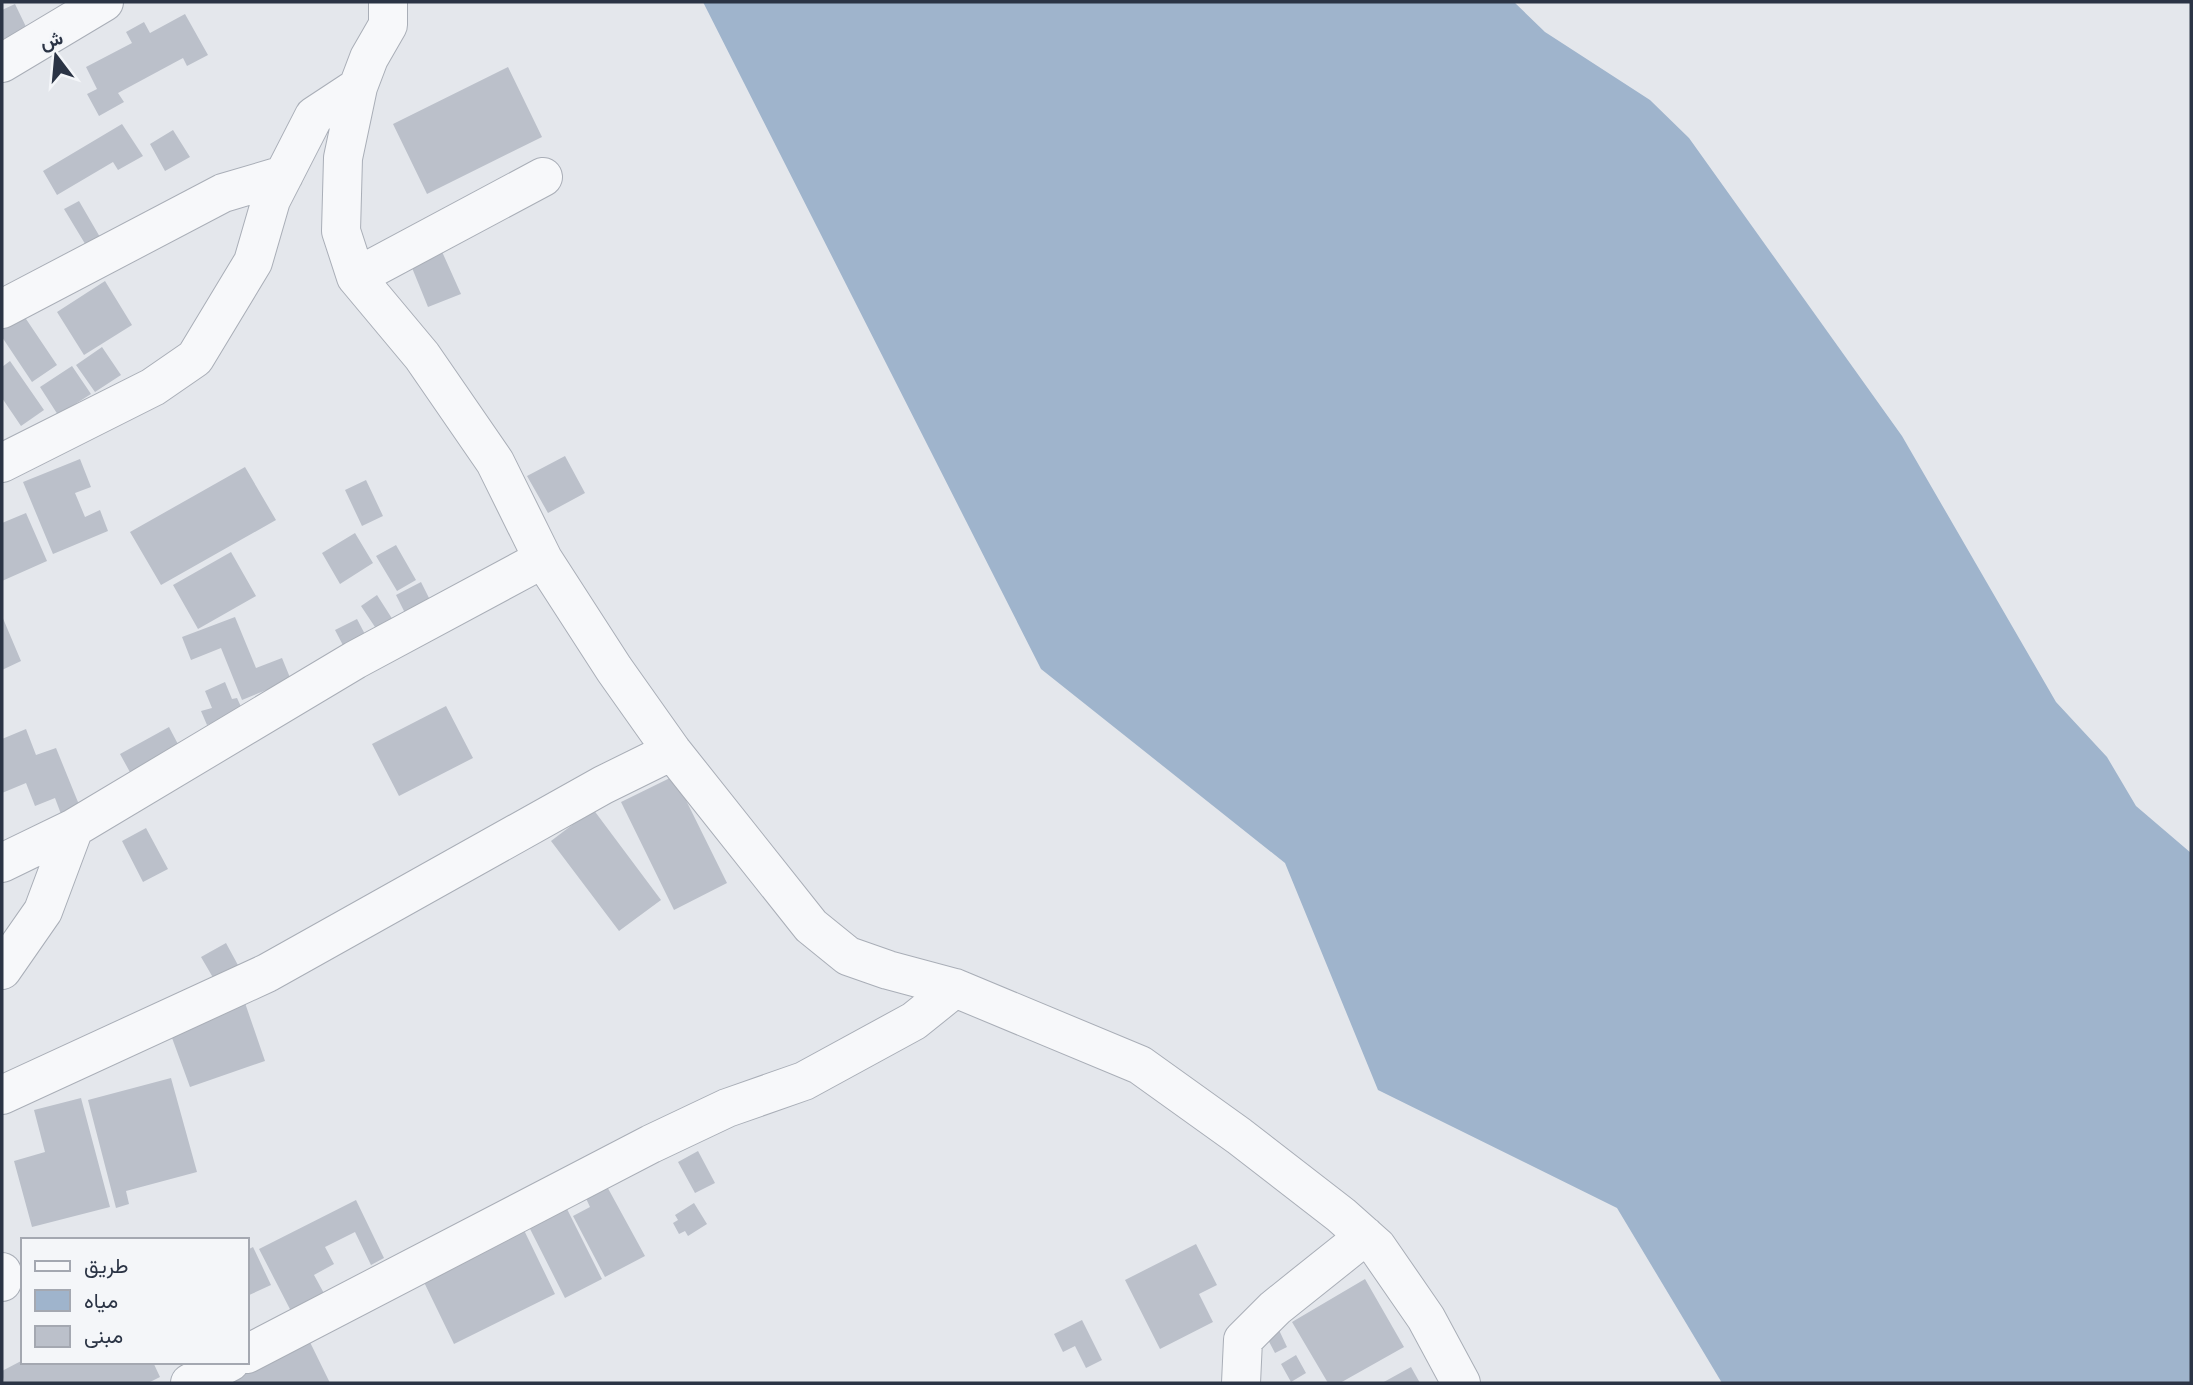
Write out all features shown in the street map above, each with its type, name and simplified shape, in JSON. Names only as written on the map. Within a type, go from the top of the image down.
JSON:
[{"type":"street","points":[[2,63],[104,2]]},
{"type":"street","points":[[388,2],[388,25],[369,58],[358,88],[343,158],[341,231],[356,277],[422,356],[495,462],[543,559],[614,669],[672,751],[811,926],[848,956],[955,988],[1140,1065],[1239,1136],[1365,1236],[1377,1247],[1426,1318],[1461,1383]]},
{"type":"street","points":[[2,463],[153,387],[195,358],[253,262],[271,200],[314,116],[358,88]]},
{"type":"street","points":[[2,309],[223,194],[284,175]]},
{"type":"street","points":[[356,277],[543,177]]},
{"type":"street","points":[[2,863],[74,828],[355,660],[543,559]]},
{"type":"street","points":[[2,1095],[267,973],[603,785],[672,751]]},
{"type":"street","points":[[2,970],[43,911],[74,828]]},
{"type":"street","points":[[248,1353],[652,1143],[727,1108],[804,1081],[914,1021],[955,988]]},
{"type":"street","points":[[1241,1383],[1242,1340],[1275,1308],[1365,1236]]},
{"type":"street","points":[[2,1272],[2,1282]]},
{"type":"street","points":[[190,1383],[226,1364]]},
{"type":"water","points":[[703,2],[1514,2],[1545,32],[1650,100],[1689,138],[1902,436],[2056,702],[2107,757],[2136,806],[2191,853],[2191,1383],[1722,1383],[1617,1208],[1378,1090],[1285,863],[1041,669]]},
{"type":"building","points":[[15,4],[29,33],[5,44],[2,36],[2,10]]},
{"type":"building","points":[[185,14],[208,55],[187,66],[183,58],[118,93],[124,102],[99,116],[87,94],[97,89],[86,67],[132,43],[126,32],[144,22],[150,33]]},
{"type":"building","points":[[508,67],[542,137],[427,194],[393,124]]},
{"type":"building","points":[[122,124],[143,156],[118,170],[113,162],[57,195],[43,171]]},
{"type":"building","points":[[173,130],[190,157],[165,171],[150,144]]},
{"type":"building","points":[[79,201],[104,244],[90,252],[64,209]]},
{"type":"building","points":[[439,245],[461,294],[428,307],[408,258]]},
{"type":"building","points":[[105,281],[132,325],[84,355],[57,312]]},
{"type":"building","points":[[22,313],[57,365],[32,382],[2,337],[2,327]]},
{"type":"building","points":[[102,347],[121,375],[95,392],[76,365]]},
{"type":"building","points":[[10,361],[44,410],[21,426],[2,398],[2,367]]},
{"type":"building","points":[[72,366],[91,394],[58,415],[40,387]]},
{"type":"building","points":[[565,456],[585,493],[548,513],[527,476]]},
{"type":"building","points":[[80,459],[91,487],[75,493],[85,517],[100,510],[108,531],[53,554],[23,482]]},
{"type":"building","points":[[245,467],[276,520],[161,585],[130,532]]},
{"type":"building","points":[[366,480],[383,516],[362,526],[345,490]]},
{"type":"building","points":[[26,513],[47,561],[2,581],[2,523]]},
{"type":"building","points":[[355,533],[373,563],[340,584],[322,553]]},
{"type":"building","points":[[396,545],[416,580],[397,591],[376,556]]},
{"type":"building","points":[[231,552],[256,596],[198,629],[173,585]]},
{"type":"building","points":[[421,582],[433,606],[408,619],[396,595]]},
{"type":"building","points":[[377,595],[393,620],[377,630],[361,606]]},
{"type":"building","points":[[2,616],[21,661],[2,670]]},
{"type":"building","points":[[235,617],[256,668],[282,658],[291,680],[242,700],[221,648],[191,660],[182,637]]},
{"type":"building","points":[[357,619],[368,640],[346,651],[335,630]]},
{"type":"building","points":[[225,682],[232,699],[237,698],[243,711],[207,725],[201,711],[212,708],[205,691]]},
{"type":"building","points":[[446,706],[473,758],[399,796],[372,744]]},
{"type":"building","points":[[169,727],[180,748],[131,774],[120,754]]},
{"type":"building","points":[[26,729],[36,755],[56,748],[80,807],[61,814],[55,798],[35,806],[26,783],[2,793],[2,739]]},
{"type":"building","points":[[674,776],[727,883],[674,910],[621,802]]},
{"type":"building","points":[[593,809],[661,900],[619,931],[551,841]]},
{"type":"building","points":[[146,828],[168,869],[143,882],[122,841]]},
{"type":"building","points":[[226,943],[239,967],[215,981],[201,957]]},
{"type":"building","points":[[244,1000],[265,1061],[190,1087],[168,1027]]},
{"type":"building","points":[[171,1078],[197,1172],[126,1191],[129,1204],[116,1208],[88,1100]]},
{"type":"building","points":[[81,1098],[110,1207],[32,1227],[14,1161],[45,1152],[34,1110]]},
{"type":"building","points":[[698,1151],[715,1183],[695,1193],[678,1162]]},
{"type":"building","points":[[604,1181],[645,1256],[605,1277],[573,1216],[590,1207],[583,1192]]},
{"type":"building","points":[[356,1200],[384,1258],[371,1265],[355,1232],[325,1247],[334,1264],[314,1275],[326,1297],[293,1315],[259,1249]]},
{"type":"building","points":[[564,1203],[602,1279],[565,1298],[526,1221]]},
{"type":"building","points":[[694,1203],[707,1224],[688,1236],[685,1231],[679,1234],[673,1223],[678,1220],[675,1215]]},
{"type":"building","points":[[522,1226],[555,1294],[454,1344],[421,1276]]},
{"type":"building","points":[[1196,1244],[1217,1285],[1199,1294],[1213,1322],[1160,1349],[1125,1280]]},
{"type":"building","points":[[253,1247],[271,1285],[248,1296],[248,1250]]},
{"type":"building","points":[[1365,1279],[1404,1347],[1340,1383],[1328,1383],[1292,1322]]},
{"type":"building","points":[[1082,1320],[1102,1360],[1086,1368],[1075,1346],[1063,1352],[1054,1334]]},
{"type":"building","points":[[1279,1330],[1287,1347],[1275,1353],[1266,1336]]},
{"type":"building","points":[[305,1332],[330,1383],[202,1383],[240,1364],[248,1364],[248,1360]]},
{"type":"building","points":[[1296,1355],[1306,1373],[1291,1382],[1281,1364]]},
{"type":"building","points":[[21,1361],[21,1364],[154,1364],[160,1377],[148,1383],[4,1383],[2,1371]]},
{"type":"building","points":[[1411,1367],[1420,1383],[1382,1383]]}]
